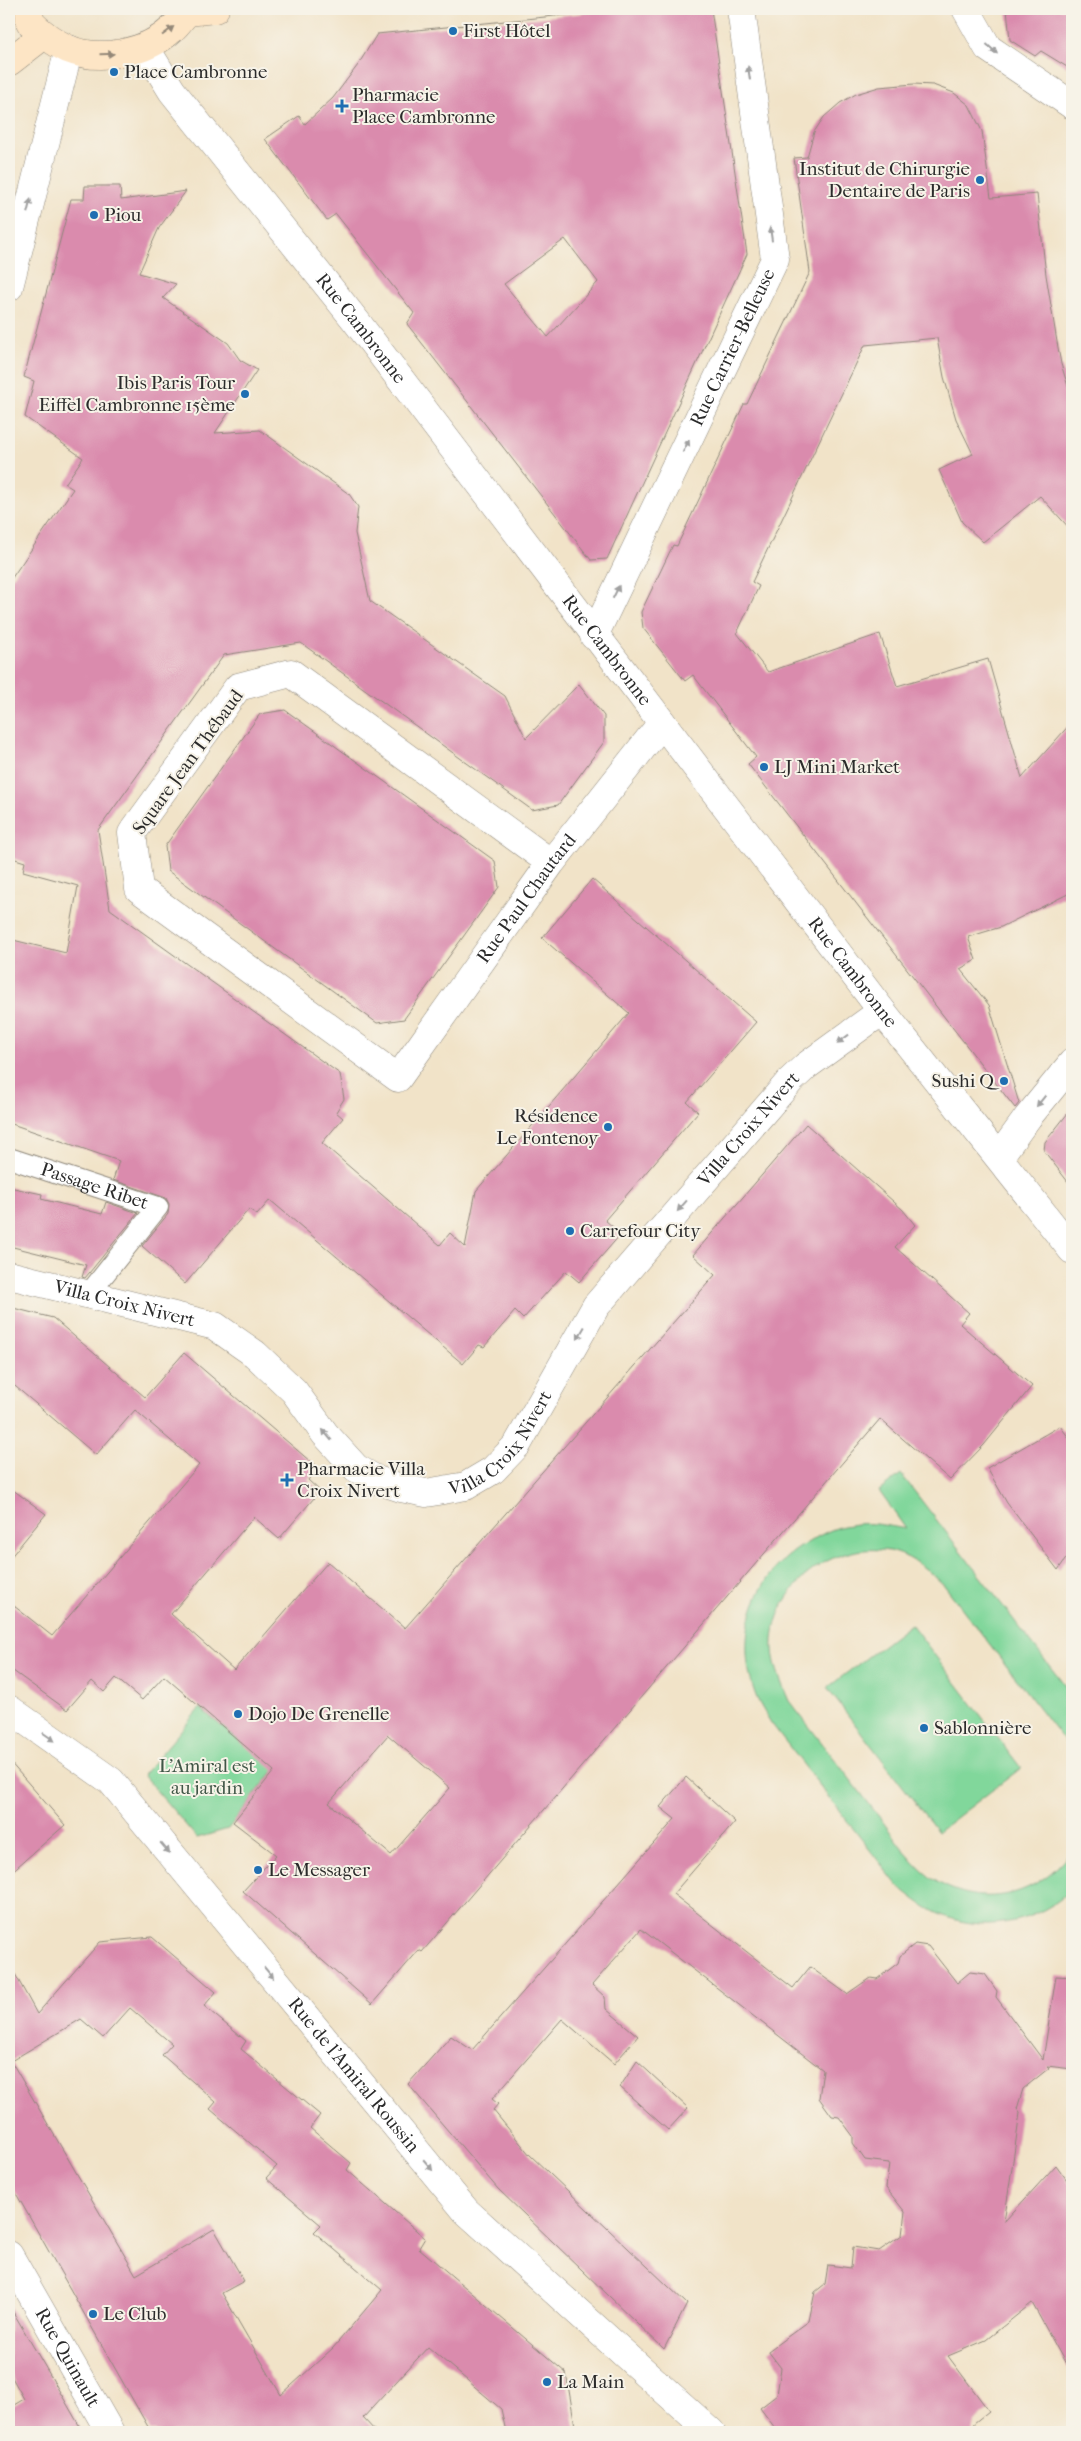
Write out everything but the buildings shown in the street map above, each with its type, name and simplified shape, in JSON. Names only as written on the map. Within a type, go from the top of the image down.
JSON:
[{"type":"main road","points":[[9,62],[28,22],[69,49],[107,56],[145,47],[172,30],[187,10],[214,9]]},
{"type":"street","name":"Rue Carrier-Belleuse","points":[[594,636],[775,259],[740,9]]},
{"type":"street","points":[[966,9],[988,48],[1072,105]]},
{"type":"street","name":"Rue Cambronne","points":[[145,47],[172,91],[356,321],[594,636],[882,1011],[1072,1250]]},
{"type":"street","points":[[9,287],[69,49]]},
{"type":"street","name":"Square Jean Thébaud","points":[[398,1078],[139,889],[132,833],[238,687],[291,673],[552,863]]},
{"type":"street","name":"Rue Paul Chautard","points":[[398,1078],[552,863],[662,723]]},
{"type":"street","name":"Villa Croix Nivert","points":[[9,1275],[215,1326],[255,1354],[288,1385],[325,1434],[356,1468],[377,1480],[426,1493],[466,1486],[493,1470],[517,1445],[596,1306],[790,1081],[806,1066],[882,1011]]},
{"type":"street","points":[[999,1157],[1028,1117],[1072,1063]]},
{"type":"street","name":"Passage Ribet","points":[[9,1158],[158,1207],[88,1295]]},
{"type":"street","name":"Rue de l'Amiral Roussin","points":[[9,1709],[111,1781],[466,2211],[711,2432]]},
{"type":"street","name":"Rue Quinault","points":[[9,2255],[110,2432]]},
{"type":"green space","points":[[901,1474],[1072,1695],[1072,1751],[944,1585],[915,1561],[894,1552],[873,1550],[852,1552],[832,1559],[814,1569],[786,1599],[777,1618],[773,1639],[775,1663],[789,1701],[906,1854],[939,1883],[958,1891],[976,1895],[995,1896],[1012,1893],[1029,1887],[1045,1878],[1072,1850],[1072,1889],[1045,1909],[1014,1921],[997,1924],[963,1922],[927,1908],[898,1886],[771,1723],[756,1696],[750,1675],[747,1654],[748,1633],[752,1613],[759,1593],[770,1576],[784,1560],[802,1546],[837,1528],[850,1525],[878,1524],[906,1529],[879,1491]]},
{"type":"green space","name":"Sablonnière","points":[[911,1624],[1021,1768],[938,1832],[827,1688]]},
{"type":"green space","name":"L'Amiral est au jardin","points":[[200,1708],[245,1746],[289,1751],[228,1829],[197,1838],[143,1775]]},
{"type":"place","name":"First Hôtel","points":[[453,31]]},
{"type":"place","name":"Place Cambronne","points":[[114,72]]},
{"type":"place","name":"Pharmacie Place Cambronne","points":[[342,106]]},
{"type":"place","name":"Institut de Chirurgie Dentaire de Paris","points":[[980,180]]},
{"type":"place","name":"Piou","points":[[94,215]]},
{"type":"place","name":"Ibis Paris Tour Eiffel Cambronne 15ème","points":[[245,394]]},
{"type":"place","name":"LJ Mini Market","points":[[764,767]]},
{"type":"place","name":"Sushi Q","points":[[1004,1081]]},
{"type":"place","name":"Résidence Le Fontenoy","points":[[608,1127]]},
{"type":"place","name":"Carrefour City","points":[[570,1231]]},
{"type":"place","name":"Pharmacie Villa Croix Nivert","points":[[287,1480]]},
{"type":"place","name":"Dojo De Grenelle","points":[[238,1714]]},
{"type":"place","name":"Sablonnière","points":[[924,1728]]},
{"type":"place","name":"Le Messager","points":[[258,1870]]},
{"type":"place","name":"Le Club","points":[[93,2314]]},
{"type":"place","name":"La Main","points":[[547,2382]]}]
